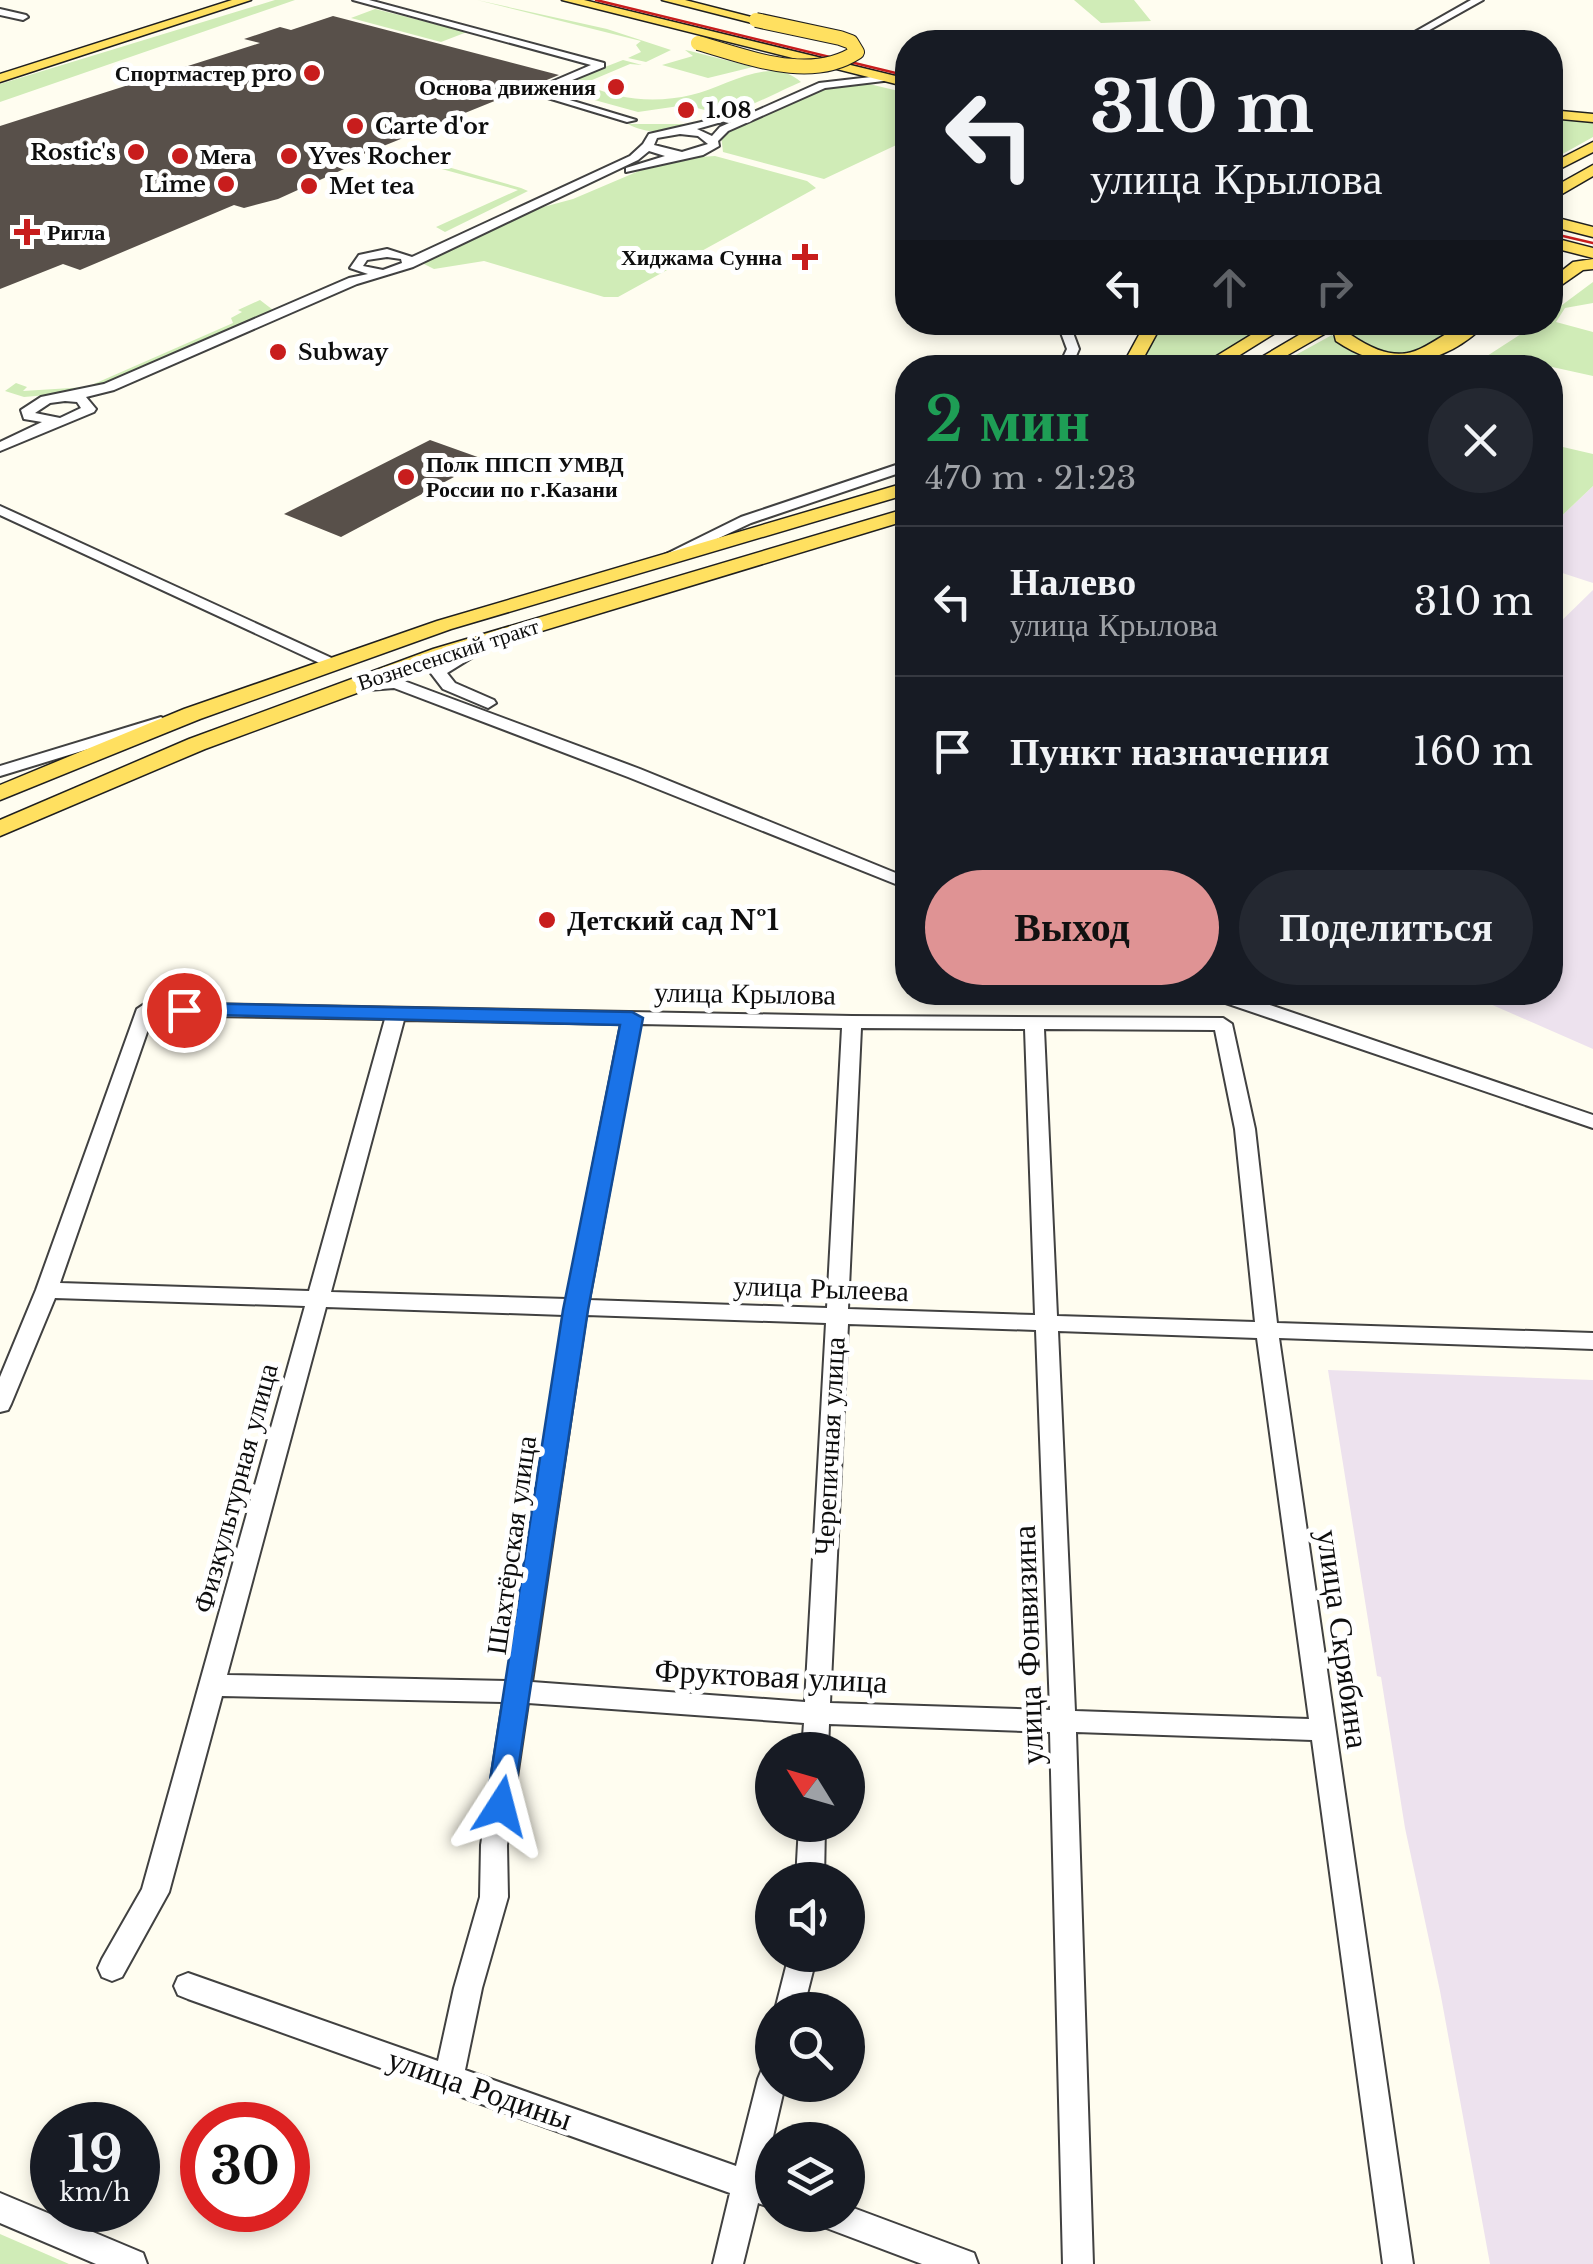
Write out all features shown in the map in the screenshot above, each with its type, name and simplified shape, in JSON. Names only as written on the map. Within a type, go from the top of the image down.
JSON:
[{"type":"main road","points":[[53,60],[203,0]]},
{"type":"main road","points":[[0,78],[227,0]]},
{"type":"main road","points":[[53,60],[246,0]]},
{"type":"main road","points":[[53,60],[149,38],[268,0]]},
{"type":"main road","points":[[568,0],[895,80]]},
{"type":"main road","points":[[634,0],[895,63]]},
{"type":"main road","points":[[547,3],[790,66],[834,64],[857,52],[850,42],[840,38],[668,0]]},
{"type":"main road","points":[[1563,103],[1581,100]]},
{"type":"main road","points":[[1563,115],[1593,118]]},
{"type":"main road","points":[[1563,163],[1593,146]]},
{"type":"main road","points":[[1563,188],[1593,169]]},
{"type":"main road","points":[[1563,222],[1593,223]]},
{"type":"main road","points":[[1563,224],[1593,232]]},
{"type":"main road","points":[[1563,248],[1593,253]]},
{"type":"main road","points":[[1563,278],[1579,265],[1593,264]]},
{"type":"main road","points":[[1228,355],[1262,335]]},
{"type":"main road","points":[[1274,355],[1310,335]]},
{"type":"main road","points":[[1342,335],[1354,346],[1385,355]]},
{"type":"main road","points":[[1428,355],[1439,353],[1463,335]]},
{"type":"main road","points":[[1453,355],[1483,335]]},
{"type":"main road","name":"Вознесенский тракт","points":[[0,793],[192,714],[331,663],[662,559],[895,492]]},
{"type":"main road","name":"Вознесенский тракт","points":[[0,829],[196,744],[349,687],[506,634],[895,518]]},
{"type":"street","points":[[358,0],[601,65],[533,92],[631,120],[617,126],[682,155]]},
{"type":"street","points":[[1424,30],[1478,0]]},
{"type":"street","points":[[0,12],[23,16]]},
{"type":"street","points":[[32,419],[28,410],[38,403],[110,386],[356,276],[403,270],[410,262],[440,247],[643,153],[650,141],[714,124],[808,82],[817,70],[817,61]]},
{"type":"street","points":[[517,213],[580,194],[650,161],[708,150],[724,128],[824,85],[888,78]]},
{"type":"street","points":[[680,131],[714,140]]},
{"type":"street","points":[[550,196],[580,194]]},
{"type":"street","points":[[356,276],[355,264],[363,257],[440,247]]},
{"type":"street","points":[[395,254],[410,262]]},
{"type":"street","points":[[0,447],[52,423],[80,417],[110,386]]},
{"type":"street","points":[[72,397],[90,405]]},
{"type":"street","points":[[0,434],[32,419],[52,423]]},
{"type":"street","points":[[662,559],[746,520],[895,469]]},
{"type":"street","points":[[0,510],[331,663]]},
{"type":"street","points":[[506,634],[444,664],[438,672],[448,686],[634,772]]},
{"type":"street","points":[[349,687],[396,683],[634,772],[895,879]]},
{"type":"street","points":[[0,771],[192,714]]},
{"type":"street","points":[[1250,1005],[1593,1122]]},
{"type":"street","name":"улица Крылова","points":[[47,1290],[146,1009],[852,1022],[1223,1024]]},
{"type":"street","name":"Физкультурная улица","points":[[112,1968],[155,1892],[396,1014]]},
{"type":"street","name":"Шахтёрская улица","points":[[449,2078],[468,1988],[494,1897],[494,1844],[576,1310],[632,1018]]},
{"type":"street","name":"Черепичная улица","points":[[815,1732],[852,1022]]},
{"type":"street","name":"улица Фонвизина","points":[[1034,1024],[1063,1722],[1078,2264]]},
{"type":"street","name":"улица Скрябина","points":[[1223,1024],[1244,1129],[1267,1331],[1398,2264]]},
{"type":"street","points":[[0,1404],[47,1290]]},
{"type":"street","name":"улица Рылеева","points":[[47,1290],[835,1319],[1593,1341]]},
{"type":"street","name":"Фруктовая улица","points":[[214,1685],[520,1692],[816,1713],[1323,1730]]},
{"type":"street","name":"улица Родины","points":[[188,1986],[755,2186]]},
{"type":"street","points":[[728,2264],[755,2200]]},
{"type":"street","points":[[0,2208],[132,2264]]},
{"type":"street","points":[[865,2227],[963,2264]]},
{"type":"shaded area","points":[[1593,486],[1593,583],[1563,573],[1563,515]]},
{"type":"shaded area","points":[[1593,590],[1593,1049],[1492,1005],[1563,1005],[1563,619]]},
{"type":"shaded area","points":[[1328,1370],[1593,1380],[1593,2264],[1490,2264],[1440,1991],[1405,1828],[1381,1677],[1377,1676]]},
{"type":"green space","points":[[275,0],[295,0],[0,102],[0,84]]},
{"type":"green space","points":[[477,0],[607,29],[671,50],[646,62],[628,58],[641,52],[636,45],[641,41]]},
{"type":"green space","points":[[1074,0],[1134,0],[1151,21],[1101,23]]},
{"type":"green space","points":[[375,9],[467,32],[441,42],[351,18]]},
{"type":"green space","points":[[685,50],[753,67],[708,78],[662,65],[693,56]]},
{"type":"green space","points":[[623,60],[642,65],[630,64],[585,83],[623,97],[665,99],[691,95],[762,72],[789,74],[801,82],[715,120],[667,131],[628,124],[696,124],[712,112],[686,105],[638,112],[551,88]]},
{"type":"green space","points":[[865,83],[895,90],[895,146],[824,179],[723,152],[721,135],[832,85]]},
{"type":"green space","points":[[1563,118],[1593,122],[1593,137],[1563,154]]},
{"type":"green space","points":[[399,153],[528,191],[445,232],[436,227],[518,190],[387,154]]},
{"type":"green space","points":[[715,156],[807,181],[816,188],[618,297],[604,297],[484,261],[434,269],[422,263],[532,210],[573,199],[667,159]]},
{"type":"green space","points":[[1593,282],[1593,303],[1563,311],[1563,304]]},
{"type":"green space","points":[[260,300],[273,310],[92,391],[24,397],[5,391],[16,383],[27,387],[23,391],[87,387],[233,323],[231,318],[242,312],[238,310]]},
{"type":"green space","points":[[1563,324],[1593,332],[1593,376],[1563,369],[1563,355],[1489,355],[1519,335],[1563,335]]},
{"type":"green space","points":[[1154,335],[1253,335],[1216,355],[1144,355]]},
{"type":"green space","points":[[1332,335],[1358,355],[1296,355]]},
{"type":"green space","points":[[1353,335],[1454,335],[1430,348],[1403,355],[1381,354]]},
{"type":"green space","points":[[1563,447],[1593,454],[1593,486],[1563,515]]},
{"type":"green space","points":[[0,2234],[69,2264],[0,2264]]},
{"type":"building","name":"Мега","points":[[333,16],[559,75],[334,166],[344,169],[278,199],[244,208],[234,205],[80,270],[63,264],[0,289],[0,126],[260,43],[244,39],[280,27],[291,30]]},
{"type":"building","name":"Полк ППСП УМВД России по г.Казани","points":[[430,440],[486,460],[341,537],[284,514]]},
{"type":"tram line","points":[[596,0],[895,73]]},
{"type":"tram line","points":[[1563,236],[1593,243]]},
{"type":"place","name":"Спортмастер pro","points":[[312,73]]},
{"type":"place","name":"Основа движения","points":[[616,87]]},
{"type":"place","name":"1.08","points":[[686,110]]},
{"type":"place","name":"Carte d'or","points":[[355,126]]},
{"type":"place","name":"Rostic's","points":[[136,152]]},
{"type":"place","name":"Мега","points":[[180,156]]},
{"type":"place","name":"Yves Rocher","points":[[289,156]]},
{"type":"place","name":"Lime","points":[[226,184]]},
{"type":"place","name":"Met tea","points":[[309,186]]},
{"type":"place","name":"Ригла","points":[[27,232]]},
{"type":"place","name":"Хиджама Сунна","points":[[805,257]]},
{"type":"place","name":"Subway","points":[[278,352]]},
{"type":"place","name":"Полк ППСП УМВД России по г.Казани","points":[[406,477]]},
{"type":"place","name":"Детский сад №1","points":[[547,920]]},
{"type":"route","points":[[184,1010],[632,1018],[576,1310],[501,1806]]}]
